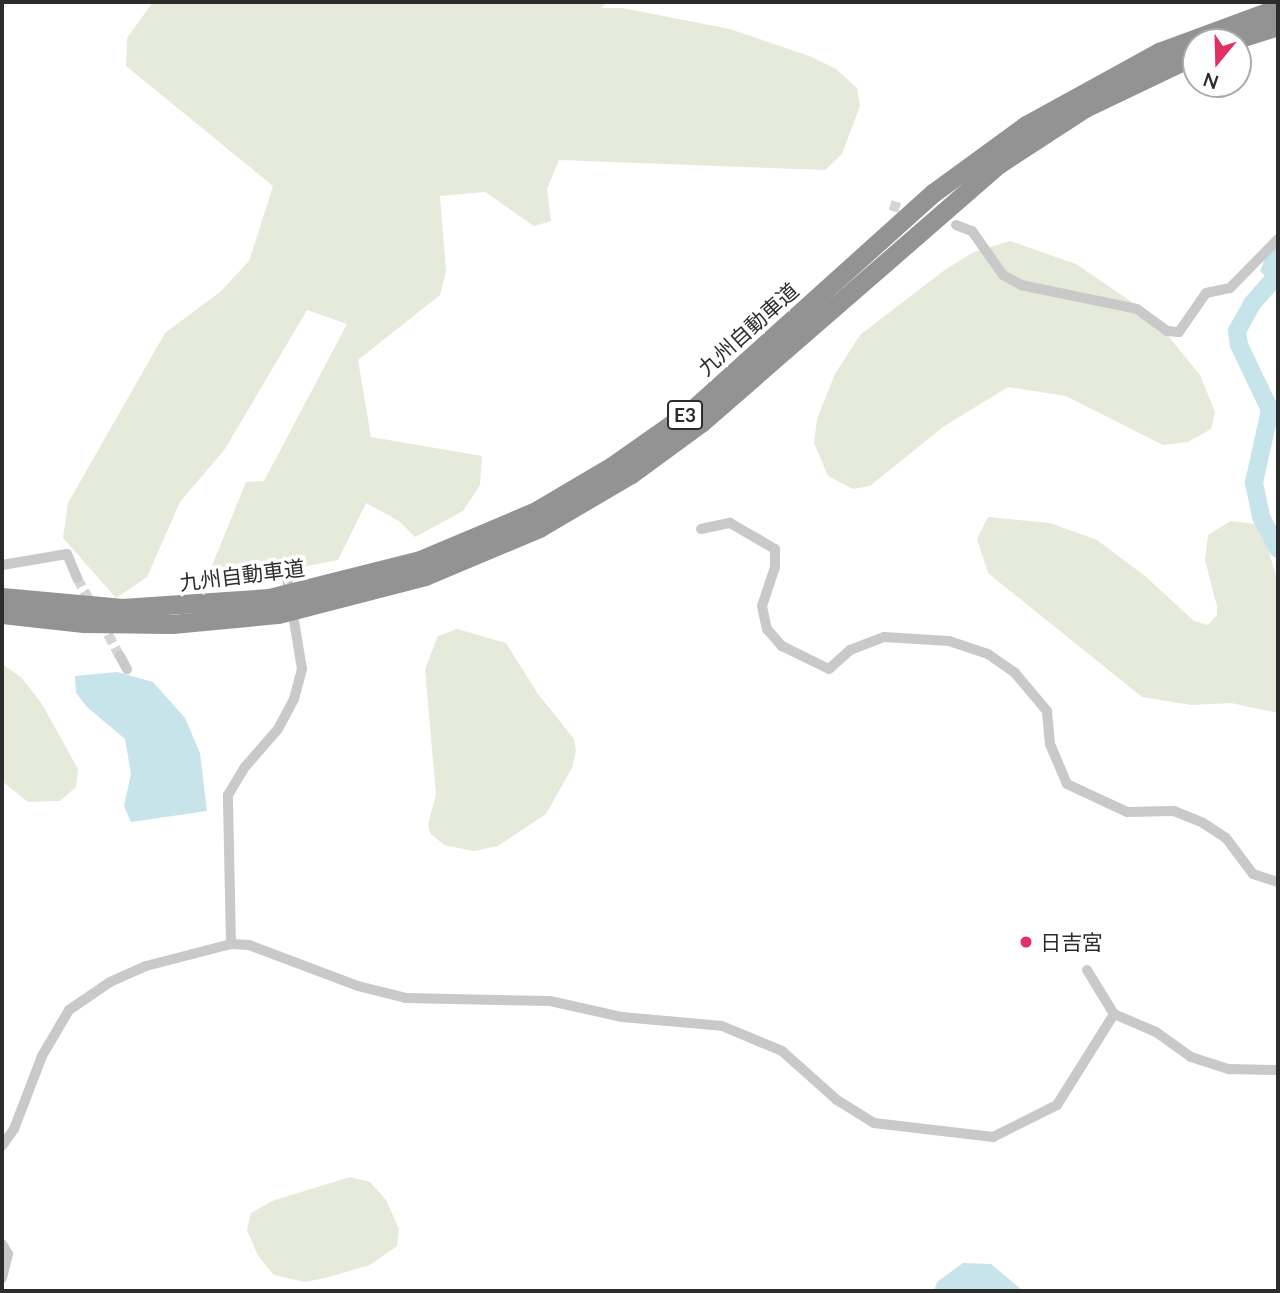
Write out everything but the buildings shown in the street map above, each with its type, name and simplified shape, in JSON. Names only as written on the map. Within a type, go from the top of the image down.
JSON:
[{"type":"highway","name":"九州自動車道","points":[[2,597],[122,608],[269,598],[420,560],[536,511],[612,467],[693,409],[933,193],[1026,125],[1159,52],[1278,8]]},
{"type":"highway","points":[[1252,34],[1278,26]]},
{"type":"highway","name":"九州自動車道","points":[[2,614],[84,623],[172,624],[278,614],[425,576],[539,528],[631,474],[702,422],[999,163],[1085,108],[1182,62]]},
{"type":"street","points":[[956,225],[972,230],[1003,275],[1021,285],[1137,309],[1167,331],[1179,332],[1206,293],[1230,288],[1278,239]]},
{"type":"street","points":[[701,529],[730,523],[775,549],[775,566],[762,606],[767,629],[782,646],[829,669],[850,650],[884,637],[949,641],[988,654],[1015,673],[1047,711],[1052,752],[1067,785],[1127,811],[1174,811],[1192,818],[1226,838],[1253,874],[1278,882]]},
{"type":"street","points":[[2,565],[67,554],[78,579]]},
{"type":"street","points":[[231,944],[228,795],[294,699],[302,669],[287,578]]},
{"type":"street","points":[[120,656],[127,668]]},
{"type":"street","points":[[2,1146],[14,1129],[41,1056],[69,1010],[110,982],[146,966],[231,944],[249,945],[346,982],[406,999],[550,1001],[622,1017],[722,1026],[782,1051],[837,1100],[874,1123],[993,1137],[1057,1105],[1114,1014]]},
{"type":"street","points":[[1087,970],[1114,1014],[1156,1032],[1191,1056],[1229,1069],[1278,1070]]},
{"type":"street","points":[[2,1244],[8,1254],[2,1278]]},
{"type":"green space","points":[[153,2],[607,2],[601,8],[622,8],[730,29],[812,57],[836,69],[857,88],[860,106],[842,154],[825,170],[559,160],[547,189],[551,221],[534,226],[485,192],[440,196],[446,272],[440,295],[358,360],[371,437],[482,456],[480,485],[463,511],[415,537],[399,521],[366,503],[338,560],[233,581],[211,568],[246,482],[264,481],[347,324],[307,310],[225,449],[180,502],[147,577],[116,598],[63,538],[68,503],[165,333],[220,292],[249,261],[273,186],[126,66],[127,38]]},
{"type":"green space","points":[[1010,241],[1076,264],[1151,315],[1200,375],[1215,412],[1211,429],[1188,442],[1163,445],[1066,396],[1008,387],[943,427],[870,486],[853,489],[828,476],[814,443],[817,419],[835,374],[860,335],[946,269],[974,252]]},
{"type":"green space","points":[[988,517],[1050,523],[1097,540],[1145,576],[1194,621],[1208,625],[1217,615],[1217,606],[1205,560],[1208,535],[1231,521],[1255,524],[1263,532],[1278,582],[1278,713],[1231,703],[1191,705],[1142,697],[988,573],[977,539]]},
{"type":"green space","points":[[457,629],[506,643],[538,694],[574,739],[576,751],[572,768],[546,814],[498,846],[474,851],[444,845],[430,833],[428,824],[436,795],[425,669],[438,636]]},
{"type":"green space","points":[[2,664],[22,678],[42,704],[78,769],[76,787],[60,801],[28,802],[2,781]]},
{"type":"green space","points":[[350,1177],[370,1182],[386,1200],[399,1229],[397,1246],[370,1265],[325,1278],[305,1282],[274,1275],[258,1256],[247,1230],[251,1213],[272,1201]]},
{"type":"water","points":[[1278,243],[1278,288],[1260,271],[1266,256]]},
{"type":"water","points":[[117,672],[153,682],[185,718],[200,753],[207,811],[131,822],[124,806],[131,774],[125,739],[87,707],[76,693],[75,676]]},
{"type":"water","points":[[963,1263],[991,1264],[1023,1291],[934,1291],[937,1282]]},
{"type":"waterway","points":[[1278,274],[1252,304],[1237,331],[1239,345],[1270,410],[1254,483],[1261,517],[1278,549]]},
{"type":"tunnel","points":[[890,205],[913,212]]},
{"type":"tunnel","points":[[77,578],[93,607]]},
{"type":"tunnel","points":[[101,621],[120,656]]},
{"type":"place","name":"日吉宮","points":[[1026,942]]}]
